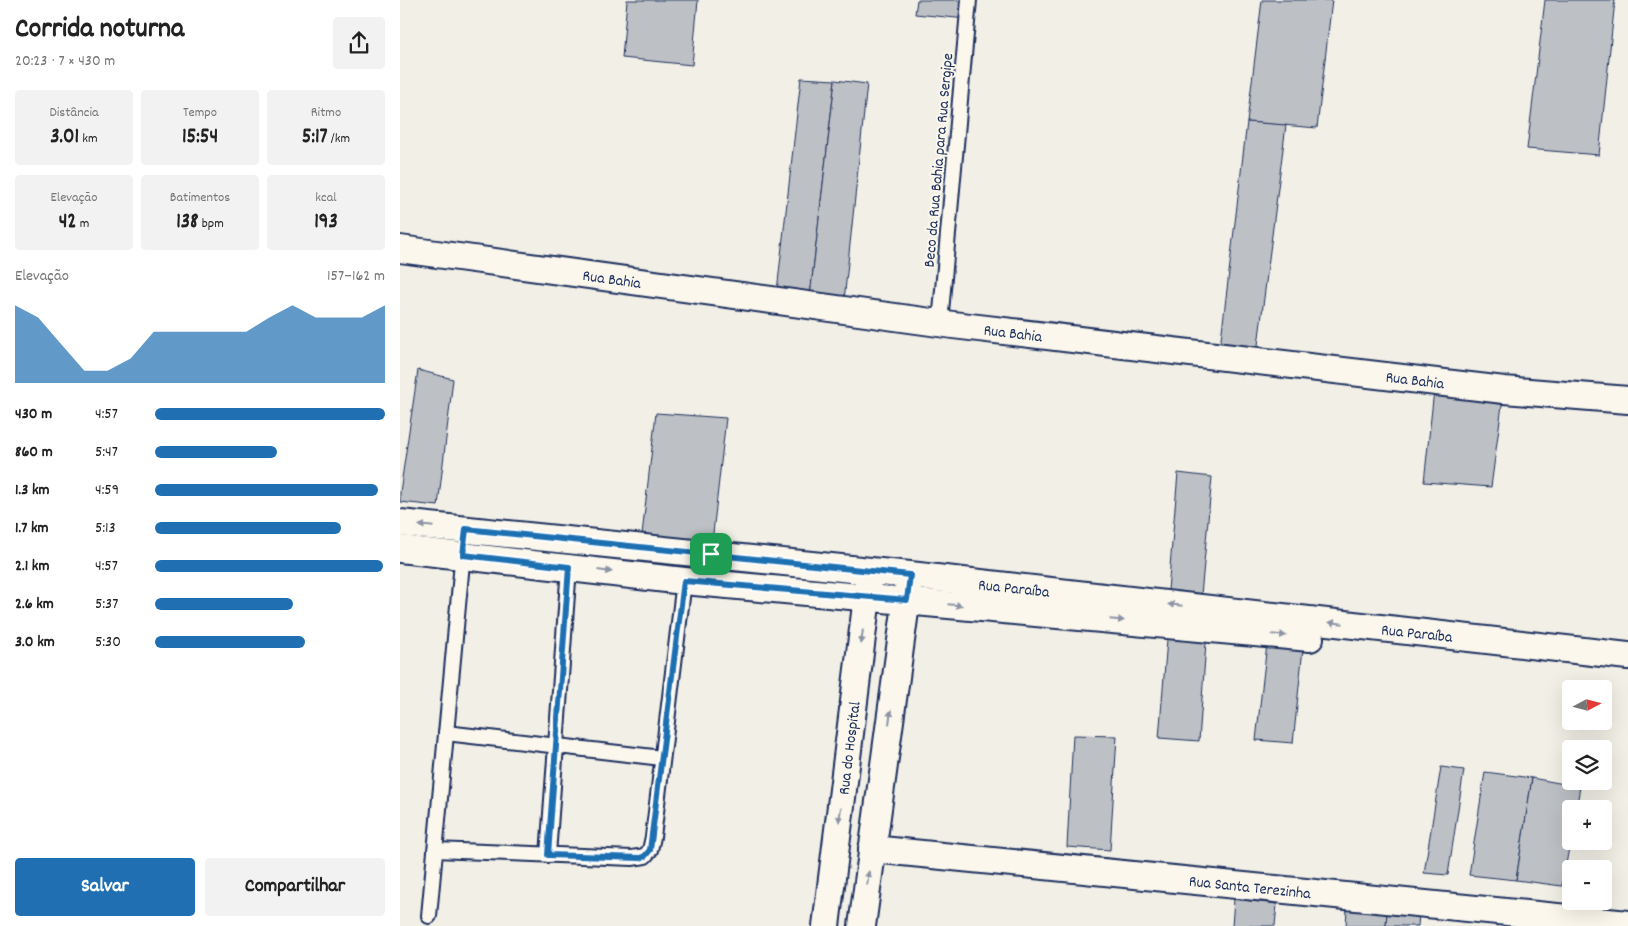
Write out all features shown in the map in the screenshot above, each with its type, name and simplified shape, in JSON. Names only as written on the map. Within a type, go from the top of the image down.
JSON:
[{"type":"street","name":"Rua Bahia","points":[[400,249],[940,323],[1504,390],[1628,400]]},
{"type":"street","name":"Rua Paraíba","points":[[400,523],[868,571],[908,588],[1628,668]]},
{"type":"street","name":"Rua Paraíba","points":[[400,549],[684,581],[867,597],[908,588],[1628,656]]},
{"type":"street","name":"Rua do Hospital","points":[[826,926],[867,597],[868,571]]},
{"type":"street","points":[[862,926],[908,588]]},
{"type":"street","name":"Rua Santa Terezinha","points":[[872,849],[1628,924]]},
{"type":"lane","name":"Beco da Rua Bahia para Rua Sergipe","points":[[940,323],[968,0]]},
{"type":"lane","points":[[429,916],[466,529]]},
{"type":"lane","points":[[548,855],[569,567]]},
{"type":"lane","points":[[435,850],[632,858],[645,856],[650,850],[653,837],[684,581]]},
{"type":"lane","points":[[446,733],[662,758]]},
{"type":"building","points":[[627,0],[698,0],[692,65],[622,58]]},
{"type":"building","points":[[917,0],[969,0],[967,19],[915,14]]},
{"type":"building","points":[[1262,0],[1332,0],[1317,128],[1247,122]]},
{"type":"building","points":[[1545,0],[1615,0],[1599,155],[1527,149]]},
{"type":"building","points":[[801,78],[835,80],[809,305],[776,300]]},
{"type":"building","points":[[835,80],[867,84],[843,310],[809,305]]},
{"type":"building","points":[[1247,122],[1286,125],[1256,361],[1219,356]]},
{"type":"building","points":[[418,370],[453,379],[438,506],[400,502]]},
{"type":"building","points":[[1435,381],[1504,390],[1491,487],[1424,482]]},
{"type":"building","points":[[656,413],[726,418],[711,551],[641,543]]},
{"type":"building","points":[[1178,473],[1212,477],[1200,606],[1167,602]]},
{"type":"building","points":[[1168,627],[1207,629],[1199,741],[1159,738]]},
{"type":"building","points":[[1268,635],[1304,639],[1293,743],[1256,740]]},
{"type":"building","points":[[1073,735],[1117,736],[1110,850],[1067,847]]},
{"type":"building","points":[[1441,767],[1464,770],[1448,875],[1424,873]]},
{"type":"building","points":[[1485,772],[1532,778],[1516,880],[1469,875]]},
{"type":"building","points":[[1532,778],[1562,784],[1562,790],[1579,790],[1578,800],[1562,800],[1562,850],[1569,850],[1567,860],[1562,860],[1562,886],[1516,880]]},
{"type":"building","points":[[1234,899],[1277,904],[1275,926],[1232,926]]},
{"type":"building","points":[[1347,908],[1387,911],[1386,926],[1346,926]]},
{"type":"building","points":[[1387,911],[1419,914],[1418,926],[1386,926]]},
{"type":"route","points":[[466,529],[711,554],[910,575],[907,600],[684,581],[650,850],[645,856],[640,858],[548,855],[569,567],[463,555],[466,529]]}]
